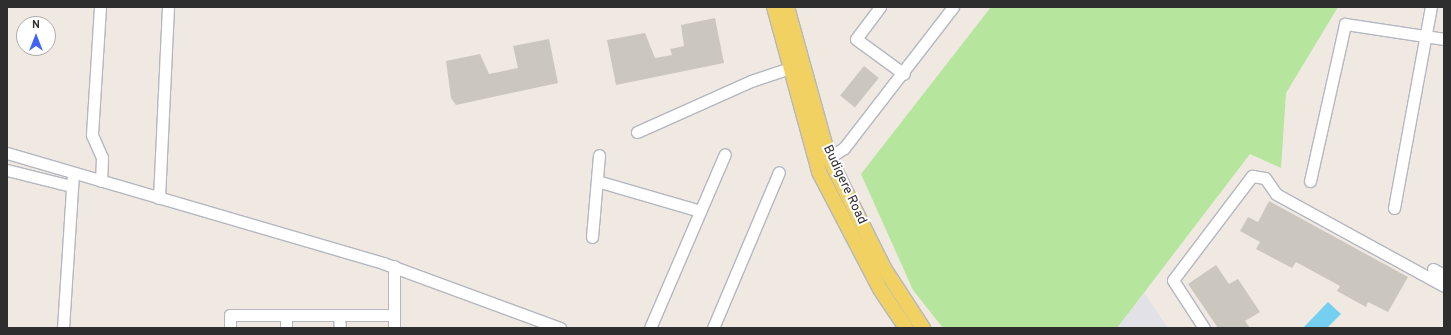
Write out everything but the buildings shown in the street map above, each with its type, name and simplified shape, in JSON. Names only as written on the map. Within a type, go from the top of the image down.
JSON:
[{"type":"main road","name":"Budigere Road","points":[[774,7],[820,172],[880,289],[906,328]]},
{"type":"main road","name":"Budigere Road","points":[[787,7],[829,158],[884,268],[923,328]]},
{"type":"street","points":[[100,7],[92,135],[102,157],[101,181]]},
{"type":"street","points":[[159,198],[168,7]]},
{"type":"street","points":[[880,7],[856,39],[904,74]]},
{"type":"street","points":[[829,158],[844,148],[904,74],[953,7]]},
{"type":"street","points":[[1394,208],[1431,7]]},
{"type":"street","points":[[1310,181],[1345,24],[1444,39]]},
{"type":"street","points":[[637,132],[752,81],[790,68]]},
{"type":"street","points":[[7,153],[394,266],[560,328]]},
{"type":"street","points":[[650,328],[725,154]]},
{"type":"street","points":[[592,237],[599,155]]},
{"type":"street","points":[[7,170],[71,186]]},
{"type":"street","points":[[713,328],[779,172]]},
{"type":"street","points":[[63,328],[72,173]]},
{"type":"street","points":[[1204,328],[1173,280],[1252,176],[1265,178],[1276,194],[1444,286]]},
{"type":"street","points":[[597,181],[700,211]]},
{"type":"street","points":[[394,266],[394,328]]},
{"type":"street","points":[[1433,269],[1444,275]]},
{"type":"street","points":[[230,328],[230,315],[394,315]]},
{"type":"street","points":[[286,315],[286,328]]},
{"type":"street","points":[[339,315],[340,328]]},
{"type":"shaded area","points":[[1144,293],[1168,328],[1117,328]]},
{"type":"green space","points":[[991,7],[1338,7],[1286,93],[1281,168],[1250,154],[1117,328],[943,328],[913,290],[861,174]]},
{"type":"water","points":[[1328,302],[1341,314],[1327,328],[1303,328]]}]
